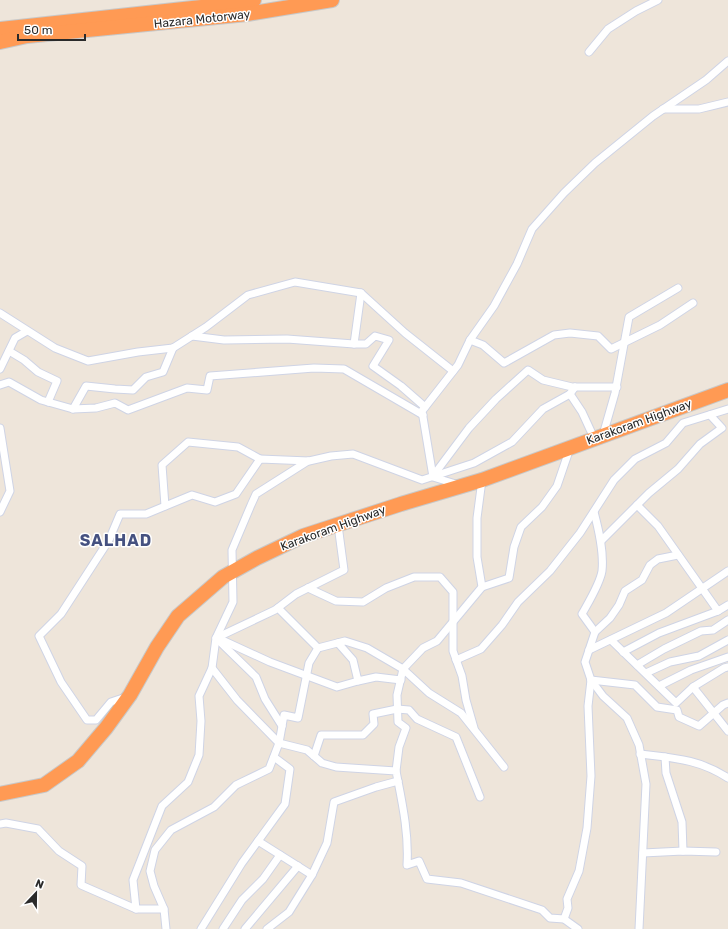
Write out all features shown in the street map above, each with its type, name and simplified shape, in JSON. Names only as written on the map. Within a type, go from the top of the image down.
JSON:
[{"type":"highway","name":"Hazara Motorway","points":[[0,29],[254,0]]},
{"type":"highway","name":"Hazara Motorway","points":[[0,42],[27,36],[248,14],[332,0]]},
{"type":"highway","name":"Karakoram Highway","points":[[0,794],[44,785],[78,761],[106,728],[130,696],[157,647],[178,616],[223,577],[233,571],[303,536],[401,504],[482,480],[728,390]]},
{"type":"street","points":[[589,52],[608,29],[636,11],[658,0]]},
{"type":"street","points":[[433,477],[422,411],[458,366],[470,340],[494,306],[510,278],[532,229],[564,192],[595,162],[663,109],[706,80],[728,61]]},
{"type":"street","points":[[663,109],[699,109],[728,102]]},
{"type":"street","points":[[0,313],[55,348],[88,361],[138,352],[173,348],[248,295],[295,282],[361,293],[405,333],[453,371]]},
{"type":"street","points":[[599,437],[617,387],[629,317],[678,288]]},
{"type":"street","points":[[354,344],[361,293]]},
{"type":"street","points":[[470,340],[483,345],[504,363],[554,335],[570,333],[598,336],[611,349],[624,344],[660,325],[693,303]]},
{"type":"street","points":[[0,369],[14,338],[27,331]]},
{"type":"street","points":[[192,336],[224,340],[287,339],[354,344],[366,344],[375,336],[389,340],[373,366],[401,386],[425,407]]},
{"type":"street","points":[[73,409],[86,386],[133,390],[146,377],[163,372],[173,348]]},
{"type":"street","points":[[9,351],[24,360],[38,372],[57,381],[48,402]]},
{"type":"street","points":[[0,386],[9,382],[41,400],[73,409],[96,408],[115,403],[128,410],[187,388],[207,390],[210,376],[314,368],[344,369],[423,415]]},
{"type":"street","points":[[433,477],[469,428],[496,399],[528,370],[543,380],[575,387],[617,387]]},
{"type":"street","points":[[165,506],[162,465],[188,442],[238,447],[260,459],[308,461],[331,456],[353,454],[422,480],[474,463],[512,442],[543,409],[570,394],[575,387]]},
{"type":"street","points":[[570,394],[599,437]]},
{"type":"street","points":[[456,660],[481,649],[502,625],[518,602],[550,571],[580,533],[614,480],[635,459],[666,443],[683,423],[728,410]]},
{"type":"street","points":[[601,541],[637,505],[678,469],[700,444],[722,428],[710,415]]},
{"type":"street","points":[[0,428],[10,491],[0,512]]},
{"type":"street","points":[[571,447],[557,486],[542,507],[521,527],[514,547],[509,578],[482,587],[437,641],[423,648],[403,669],[397,695],[397,708],[398,722],[406,728],[399,747],[396,771],[403,808],[408,848],[407,865],[419,861],[427,879],[461,883],[542,910],[550,918],[564,919],[578,929]]},
{"type":"street","points":[[130,696],[110,702],[96,720],[88,720],[61,682],[38,636],[61,614],[109,540],[120,514],[146,514],[192,495],[215,502],[236,494],[260,459]]},
{"type":"street","points":[[136,909],[133,880],[162,806],[188,782],[199,755],[201,721],[199,696],[212,668],[216,638],[233,602],[232,550],[256,494],[308,461]]},
{"type":"street","points":[[433,477],[463,486]]},
{"type":"street","points":[[482,480],[477,518],[477,557],[482,587]]},
{"type":"street","points":[[637,505],[658,526],[718,610]]},
{"type":"street","points":[[594,512],[601,541],[602,572],[592,597],[582,614],[595,632]]},
{"type":"street","points":[[216,638],[278,608],[296,594],[344,570],[338,525]]},
{"type":"street","points":[[639,929],[646,784],[640,754],[627,718],[603,696],[591,680],[585,662],[595,632],[610,618],[619,605],[625,591],[642,580],[650,566],[658,560],[678,555]]},
{"type":"street","points":[[589,650],[666,613],[728,571]]},
{"type":"street","points":[[308,588],[336,601],[363,602],[386,588],[414,577],[440,577],[453,592],[453,651],[462,676],[466,700],[475,732]]},
{"type":"street","points":[[623,652],[659,633],[728,606]]},
{"type":"street","points":[[278,608],[318,648]]},
{"type":"street","points":[[637,665],[664,649],[700,631],[713,630],[728,620]]},
{"type":"street","points":[[216,638],[270,662],[337,686],[376,677],[400,680]]},
{"type":"street","points":[[216,638],[256,677],[265,700],[282,726]]},
{"type":"street","points":[[611,640],[676,703],[693,687],[728,667]]},
{"type":"street","points":[[646,673],[670,662],[699,656],[728,640]]},
{"type":"street","points":[[166,929],[164,909],[154,886],[150,871],[155,850],[171,830],[214,807],[236,785],[269,769],[279,743],[284,715],[298,718],[309,663],[318,648],[345,641],[367,648],[403,669],[429,693],[461,713],[504,767]]},
{"type":"street","points":[[338,643],[353,660],[358,681]]},
{"type":"street","points":[[659,686],[691,670],[728,657]]},
{"type":"street","points":[[212,668],[237,700],[279,743],[308,750],[322,763],[336,767],[396,771]]},
{"type":"street","points":[[591,680],[634,684],[657,707],[677,710],[679,717],[699,726],[728,702]]},
{"type":"street","points":[[564,919],[568,908],[567,899],[579,870],[587,828],[591,776],[588,706],[591,680]]},
{"type":"street","points":[[693,687],[728,731]]},
{"type":"street","points":[[314,756],[321,735],[363,735],[374,724],[373,714],[397,708],[409,710],[417,719],[456,737],[480,798]]},
{"type":"street","points":[[640,754],[696,762],[716,770],[728,778]]},
{"type":"street","points":[[201,929],[242,863],[285,804],[290,769],[274,757]]},
{"type":"street","points":[[665,757],[666,773],[682,822],[683,851]]},
{"type":"street","points":[[268,929],[289,912],[312,875],[327,843],[334,802],[398,781]]},
{"type":"street","points":[[0,824],[6,823],[38,829],[59,851],[82,866],[81,884],[136,909],[164,909]]},
{"type":"street","points":[[258,841],[312,875]]},
{"type":"street","points":[[643,853],[683,851],[716,852]]},
{"type":"street","points":[[223,929],[242,900],[263,879],[280,855]]},
{"type":"street","points":[[245,929],[298,866]]},
{"type":"district","name":"SALHAD","points":[[116,540]]}]
